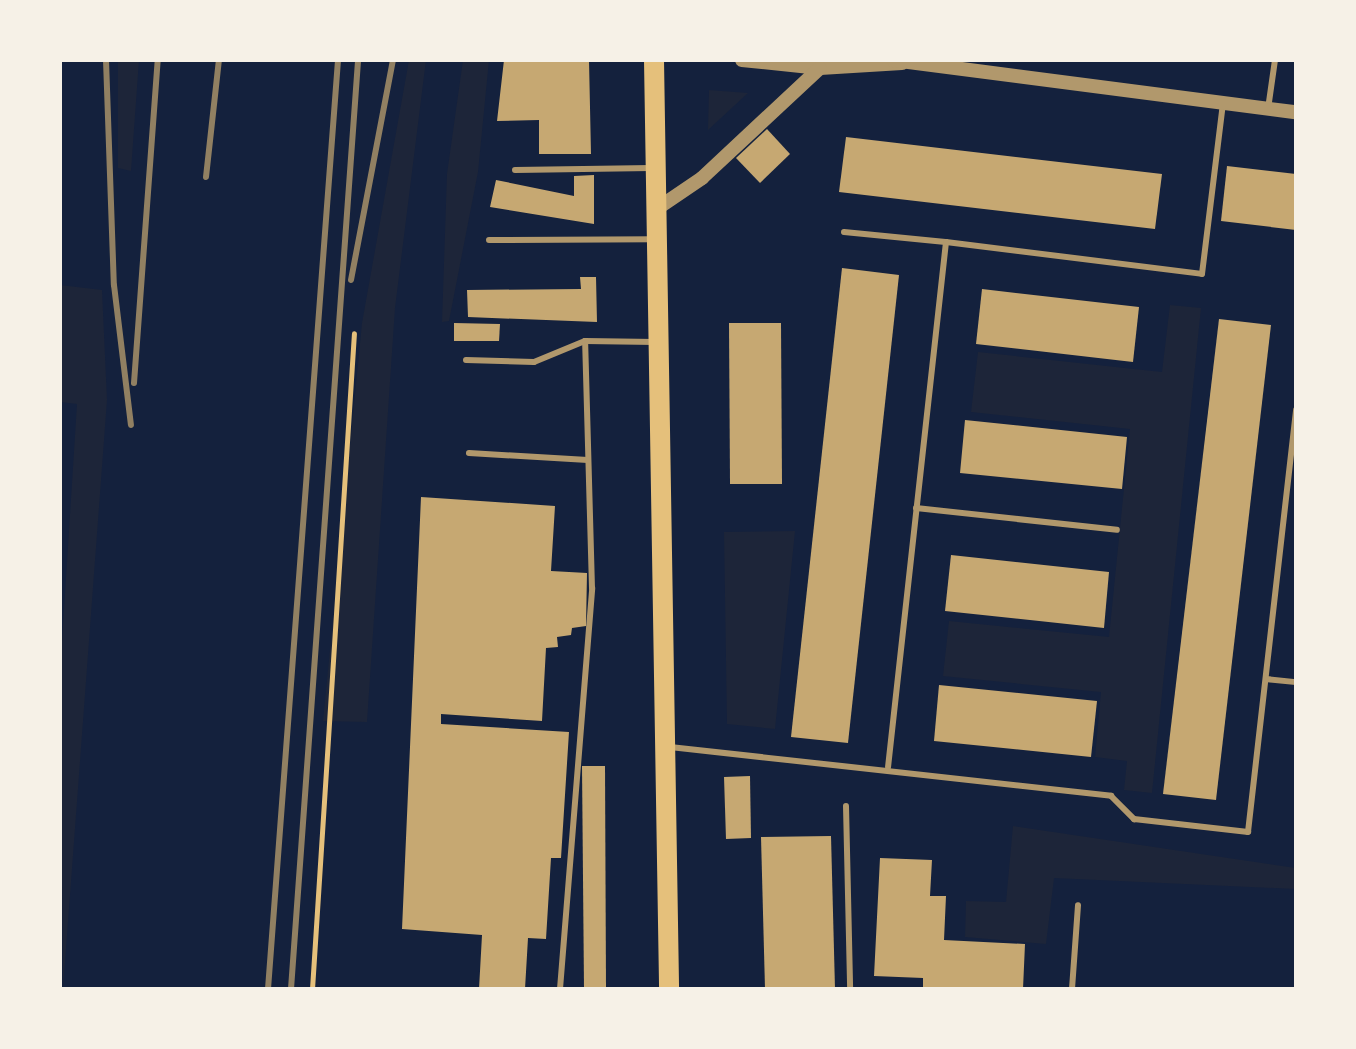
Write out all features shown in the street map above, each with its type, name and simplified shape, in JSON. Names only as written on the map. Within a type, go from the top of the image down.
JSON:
[{"type":"main road","points":[[654,60],[669,989]]},
{"type":"street","points":[[742,60],[820,68],[898,61],[1296,112]]},
{"type":"street","points":[[655,210],[702,178],[820,68]]},
{"type":"lane","points":[[1268,109],[1275,60]]},
{"type":"lane","points":[[844,232],[1202,274],[1223,102]]},
{"type":"lane","points":[[515,170],[655,168]]},
{"type":"lane","points":[[489,240],[656,239]]},
{"type":"lane","points":[[888,767],[946,242]]},
{"type":"lane","points":[[560,989],[589,658],[585,341]]},
{"type":"lane","points":[[466,360],[534,362],[585,341],[657,342]]},
{"type":"lane","points":[[663,746],[888,767],[1111,796],[1134,819],[1248,832],[1296,410]]},
{"type":"lane","points":[[469,453],[588,460]]},
{"type":"lane","points":[[916,508],[1117,530]]},
{"type":"lane","points":[[1266,679],[1296,682]]},
{"type":"lane","points":[[846,806],[850,989]]},
{"type":"lane","points":[[1072,989],[1078,905]]},
{"type":"path","points":[[312,989],[354,333]]},
{"type":"shaded area","points":[[118,60],[139,60],[131,171],[118,168]]},
{"type":"shaded area","points":[[409,60],[426,60],[395,308],[367,722],[323,721],[362,323]]},
{"type":"shaded area","points":[[463,60],[489,60],[478,172],[449,321],[442,322],[447,174]]},
{"type":"shaded area","points":[[709,90],[748,93],[708,130]]},
{"type":"shaded area","points":[[60,285],[102,290],[107,400],[63,989],[60,673],[77,404],[60,402]]},
{"type":"shaded area","points":[[1170,305],[1201,308],[1152,793],[1124,790],[1127,761],[1095,757],[1101,692],[943,676],[949,621],[1109,637],[1130,429],[971,412],[978,352],[1162,372]]},
{"type":"shaded area","points":[[795,531],[775,729],[727,724],[724,532]]},
{"type":"shaded area","points":[[1013,826],[1296,868],[1296,889],[1054,878],[1046,944],[965,937],[966,901],[1006,902]]},
{"type":"building","points":[[504,60],[589,60],[591,154],[539,154],[539,120],[497,121]]},
{"type":"building","points":[[767,129],[790,154],[760,183],[736,158]]},
{"type":"building","points":[[846,137],[1162,174],[1155,229],[839,192]]},
{"type":"building","points":[[1227,166],[1296,174],[1296,230],[1221,221]]},
{"type":"building","points":[[594,175],[594,224],[490,207],[496,180],[574,196],[574,176]]},
{"type":"building","points":[[842,268],[899,275],[848,743],[791,737]]},
{"type":"building","points":[[580,277],[596,277],[597,322],[468,317],[467,290],[581,289]]},
{"type":"building","points":[[982,289],[1139,307],[1133,362],[976,344]]},
{"type":"building","points":[[1219,319],[1271,325],[1216,800],[1163,794]]},
{"type":"building","points":[[454,323],[500,324],[499,341],[454,341]]},
{"type":"building","points":[[729,323],[781,323],[782,484],[730,484]]},
{"type":"building","points":[[965,420],[1127,437],[1122,489],[960,473]]},
{"type":"building","points":[[421,497],[555,506],[551,571],[587,573],[586,626],[572,628],[571,635],[557,637],[558,647],[546,648],[542,721],[441,714],[441,724],[569,732],[561,858],[551,858],[546,939],[528,938],[525,989],[479,989],[482,935],[402,929]]},
{"type":"building","points":[[951,555],[1109,572],[1104,628],[945,611]]},
{"type":"building","points":[[939,685],[1097,701],[1091,757],[934,741]]},
{"type":"building","points":[[582,766],[605,766],[606,989],[584,989]]},
{"type":"building","points":[[750,776],[751,838],[726,839],[724,777]]},
{"type":"building","points":[[831,836],[835,989],[765,989],[761,837]]},
{"type":"building","points":[[880,858],[932,860],[930,896],[946,896],[944,940],[1025,944],[1023,989],[923,989],[923,978],[874,976]]},
{"type":"railway","points":[[106,60],[114,285],[131,425]]},
{"type":"railway","points":[[134,383],[158,60]]},
{"type":"railway","points":[[206,177],[219,60]]},
{"type":"railway","points":[[268,989],[338,60]]},
{"type":"railway","points":[[291,989],[358,60]]},
{"type":"railway","points":[[351,280],[393,60]]}]
